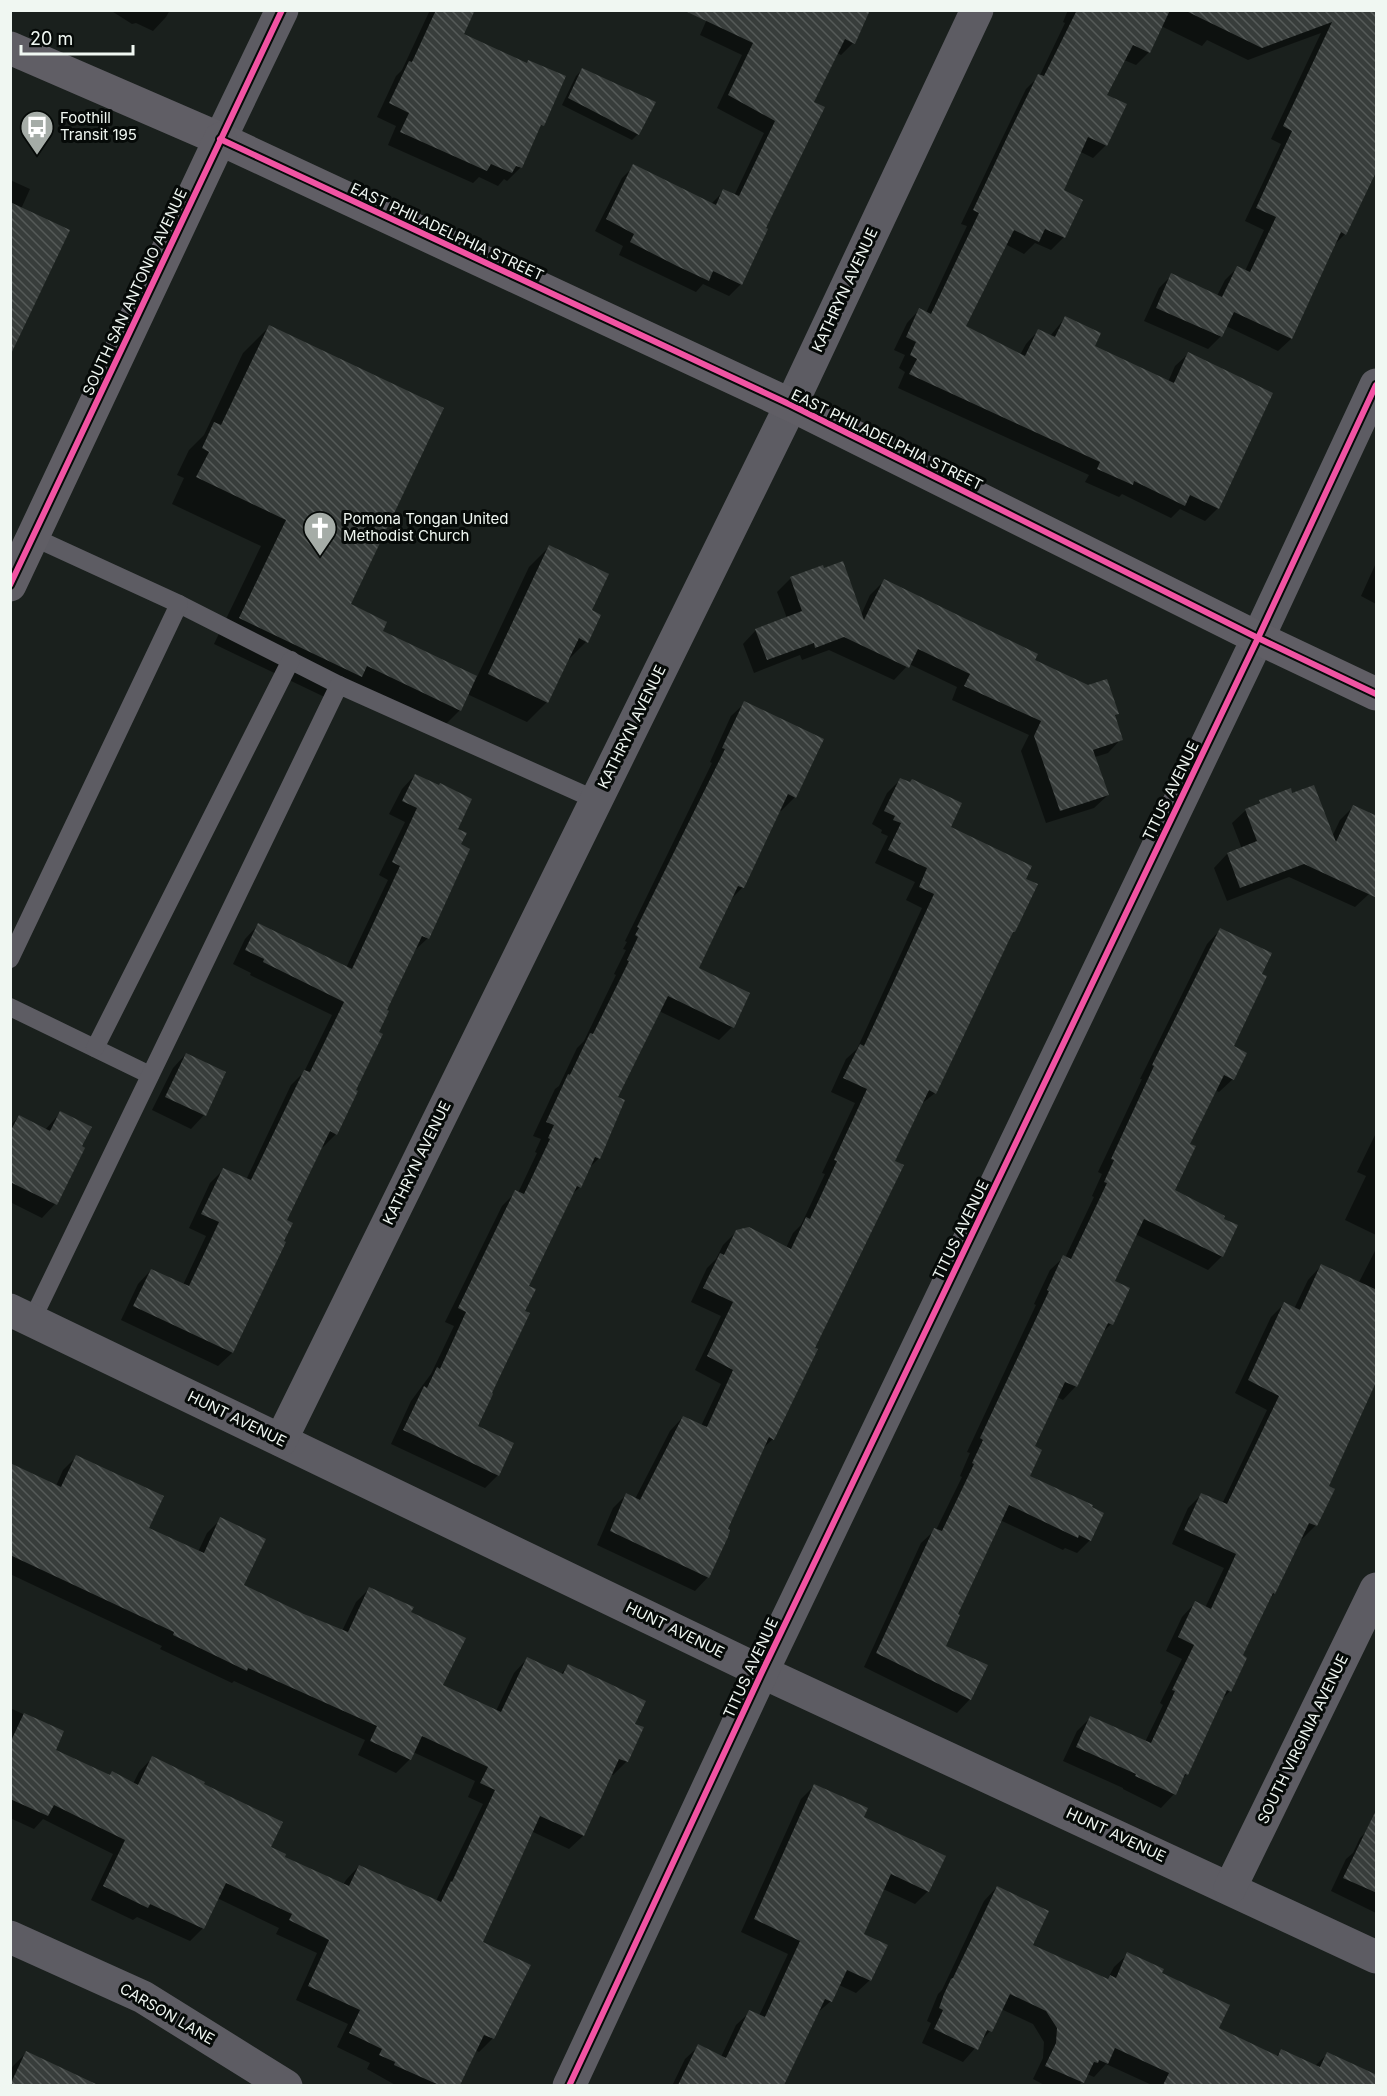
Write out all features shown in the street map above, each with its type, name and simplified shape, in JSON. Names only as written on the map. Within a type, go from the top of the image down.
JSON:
[{"type":"street","name":"SOUTH SAN ANTONIO AVENUE","points":[[10,585],[282,10]]},
{"type":"street","name":"KATHRYN AVENUE","points":[[281,1440],[790,405],[977,10]]},
{"type":"street","name":"EAST PHILADELPHIA STREET","points":[[10,48],[220,139],[790,405],[1258,638],[1377,694]]},
{"type":"street","name":"TITUS AVENUE","points":[[569,2085],[762,1672],[1377,385]]},
{"type":"street","name":"HUNT AVENUE","points":[[21,1315],[762,1672],[1377,1957]]},
{"type":"street","name":"SOUTH VIRGINIA AVENUE","points":[[1230,1888],[1377,1589]]},
{"type":"street","name":"CARSON LANE","points":[[10,1937],[143,1997],[285,2085]]},
{"type":"lane","points":[[33,537],[180,604],[339,685],[596,800]]},
{"type":"lane","points":[[10,959],[180,604]]},
{"type":"lane","points":[[94,1048],[291,660]]},
{"type":"lane","points":[[21,1315],[150,1075],[339,685]]},
{"type":"lane","points":[[10,1007],[150,1075]]},
{"type":"building","points":[[436,10],[475,10],[464,34],[527,63],[528,60],[566,76],[522,168],[516,166],[512,173],[491,164],[487,171],[400,132],[409,113],[389,103],[409,61],[412,62]]},
{"type":"building","points":[[683,10],[870,10],[855,44],[845,39],[814,102],[825,107],[766,228],[768,229],[742,285],[713,271],[709,281],[677,266],[630,242],[634,234],[606,219],[633,164],[716,205],[723,189],[739,196],[775,121],[728,95],[753,43]]},
{"type":"building","points":[[1077,10],[1170,10],[1150,53],[1133,45],[1107,95],[1127,104],[1107,146],[1088,137],[1064,190],[1083,200],[1065,238],[1045,229],[1039,242],[1014,230],[966,326],[1025,356],[1038,329],[1055,337],[1065,316],[1101,333],[1095,346],[1174,383],[1188,352],[1273,393],[1219,509],[1190,495],[1185,506],[1134,481],[1133,485],[1097,469],[1100,462],[909,374],[917,359],[910,355],[916,342],[906,337],[919,308],[931,314],[979,213],[973,210],[1010,131],[1038,74],[1044,76]]},
{"type":"building","points":[[1184,10],[1377,10],[1377,170],[1346,235],[1341,232],[1292,339],[1234,312],[1222,337],[1156,308],[1171,273],[1222,297],[1237,266],[1250,272],[1276,217],[1256,208],[1292,131],[1283,126],[1332,22],[1262,48]]},
{"type":"building","points":[[582,68],[656,102],[639,135],[568,98]]},
{"type":"building","points":[[10,202],[70,230],[10,356]]},
{"type":"building","name":"Pomona Tongan United Methodist Church","points":[[269,325],[444,408],[351,604],[387,622],[383,631],[477,676],[461,711],[367,666],[362,677],[239,618],[286,520],[196,477],[209,452],[202,448],[214,422],[221,425]]},
{"type":"building","points":[[549,545],[609,574],[592,610],[601,615],[588,643],[579,638],[548,703],[488,674]]},
{"type":"building","points":[[843,561],[864,620],[884,579],[1038,654],[1035,660],[1088,685],[1107,679],[1119,714],[1115,715],[1123,740],[1093,750],[1109,795],[1060,811],[1034,736],[1041,721],[964,686],[970,674],[918,649],[909,668],[844,637],[815,648],[814,643],[767,660],[755,629],[802,611],[790,577],[823,565],[824,568]]},
{"type":"building","points":[[744,701],[824,739],[796,798],[788,794],[744,888],[738,886],[699,968],[750,993],[734,1028],[668,996],[618,1097],[625,1100],[600,1159],[595,1157],[581,1188],[577,1186],[529,1286],[536,1289],[525,1311],[530,1313],[478,1426],[514,1443],[499,1476],[403,1430],[424,1386],[427,1388],[437,1367],[440,1369],[466,1312],[458,1308],[515,1190],[524,1194],[550,1139],[548,1138],[554,1125],[546,1122],[568,1074],[570,1075],[590,1033],[593,1034],[629,961],[627,960],[638,937],[635,935],[639,928],[637,927],[725,749],[722,748]]},
{"type":"building","points":[[415,774],[472,799],[458,829],[467,833],[461,844],[470,849],[429,939],[422,936],[387,1010],[389,1011],[379,1032],[383,1034],[337,1135],[330,1131],[287,1220],[293,1223],[284,1241],[286,1242],[233,1353],[133,1306],[151,1269],[189,1286],[219,1222],[201,1214],[223,1168],[251,1180],[304,1070],[310,1072],[344,1002],[263,962],[264,959],[245,950],[258,923],[352,969],[400,866],[392,862],[417,808],[402,801]]},
{"type":"building","points":[[900,778],[910,782],[912,779],[962,803],[951,827],[1032,866],[1026,879],[1038,884],[936,1094],[929,1090],[895,1161],[904,1165],[815,1348],[818,1349],[774,1440],[769,1437],[709,1578],[610,1531],[626,1493],[640,1500],[683,1416],[707,1427],[733,1370],[707,1356],[733,1302],[703,1288],[720,1253],[724,1255],[736,1230],[749,1227],[791,1249],[806,1217],[810,1219],[867,1089],[843,1078],[860,1044],[864,1046],[934,894],[919,887],[927,868],[888,850],[901,823],[893,820],[895,816],[884,811]]},
{"type":"building","points":[[1314,785],[1336,842],[1353,805],[1377,816],[1377,898],[1304,864],[1240,888],[1227,853],[1257,841],[1245,809],[1260,803],[1259,800],[1291,788],[1292,793]]},
{"type":"building","points":[[1220,928],[1272,953],[1262,974],[1267,976],[1234,1046],[1247,1053],[1234,1080],[1224,1075],[1190,1144],[1196,1146],[1175,1190],[1238,1225],[1223,1257],[1144,1219],[1115,1281],[1130,1288],[1113,1325],[1108,1323],[1077,1387],[1065,1382],[1035,1446],[1042,1450],[1030,1476],[1093,1505],[1092,1507],[1104,1513],[1091,1541],[1079,1535],[1078,1538],[1009,1505],[958,1614],[960,1615],[946,1646],[988,1665],[971,1700],[876,1653],[934,1528],[942,1531],[974,1464],[972,1463],[983,1440],[980,1438],[1049,1291],[1047,1290],[1063,1255],[1071,1259],[1107,1183],[1104,1182],[1114,1160],[1111,1159],[1154,1066],[1152,1065]]},
{"type":"building","points":[[186,1053],[226,1072],[206,1116],[165,1097]]},
{"type":"building","points":[[60,1111],[92,1127],[82,1146],[85,1148],[57,1205],[10,1182],[10,1132],[19,1115],[50,1131]]},
{"type":"building","points":[[1321,1264],[1377,1290],[1377,1380],[1329,1486],[1335,1489],[1317,1526],[1309,1523],[1243,1655],[1247,1658],[1231,1692],[1227,1690],[1188,1775],[1185,1774],[1176,1795],[1076,1747],[1090,1716],[1151,1743],[1175,1691],[1172,1690],[1194,1645],[1178,1637],[1195,1601],[1211,1609],[1236,1554],[1184,1530],[1201,1493],[1227,1504],[1279,1396],[1248,1380],[1284,1302],[1300,1310]]},
{"type":"building","points":[[76,1455],[164,1496],[149,1528],[204,1553],[220,1517],[266,1539],[244,1585],[304,1614],[348,1632],[369,1587],[414,1607],[411,1612],[466,1638],[443,1685],[501,1712],[527,1657],[563,1674],[568,1664],[646,1701],[635,1724],[644,1727],[628,1762],[619,1759],[584,1836],[540,1816],[483,1942],[531,1965],[494,2039],[484,2035],[460,2085],[439,2085],[394,2065],[395,2062],[379,2055],[382,2049],[349,2033],[360,2010],[308,1986],[329,1940],[289,1920],[292,1914],[226,1883],[204,1929],[150,1904],[148,1908],[103,1886],[125,1840],[54,1805],[48,1816],[10,1799],[10,1743],[24,1713],[64,1731],[56,1750],[110,1775],[112,1771],[138,1785],[152,1756],[283,1822],[271,1847],[286,1854],[285,1857],[349,1886],[359,1865],[441,1902],[495,1790],[480,1783],[488,1767],[422,1736],[411,1760],[370,1741],[377,1726],[248,1668],[247,1671],[173,1635],[174,1632],[10,1555],[10,1463],[61,1487]]},
{"type":"building","points":[[814,1784],[868,1808],[864,1817],[946,1856],[929,1892],[891,1874],[864,1934],[888,1945],[871,1981],[847,1970],[832,2002],[825,1999],[784,2085],[678,2085],[698,2044],[726,2058],[749,2010],[765,2017],[800,1941],[754,1919]]},
{"type":"building","points":[[1377,1808],[1377,1893],[1343,1878]]},
{"type":"building","points":[[997,1886],[1049,1911],[1033,1945],[1108,1979],[1110,1975],[1116,1978],[1127,1952],[1164,1969],[1162,1973],[1230,2005],[1219,2028],[1278,2056],[1281,2049],[1320,2067],[1327,2052],[1377,2075],[1377,2085],[1163,2085],[1169,2073],[1115,2048],[1108,2064],[1099,2060],[1098,2063],[1094,2062],[1084,2083],[1045,2066],[1056,2043],[1057,2028],[1046,2011],[1010,1994],[992,2032],[987,2030],[978,2050],[934,2029],[943,2010],[939,2008],[944,1994]]},
{"type":"building","points":[[26,2051],[98,2085],[10,2085]]},
{"type":"cycle path","points":[[10,585],[282,10]]},
{"type":"cycle path","points":[[220,139],[791,405],[1258,638],[1376,694]]},
{"type":"cycle path","points":[[569,2086],[762,1672],[1258,638],[1376,385]]},
{"type":"place","name":"Foothill Transit 195","points":[[37,156]]},
{"type":"place","name":"Pomona Tongan United Methodist Church","points":[[320,557]]}]
